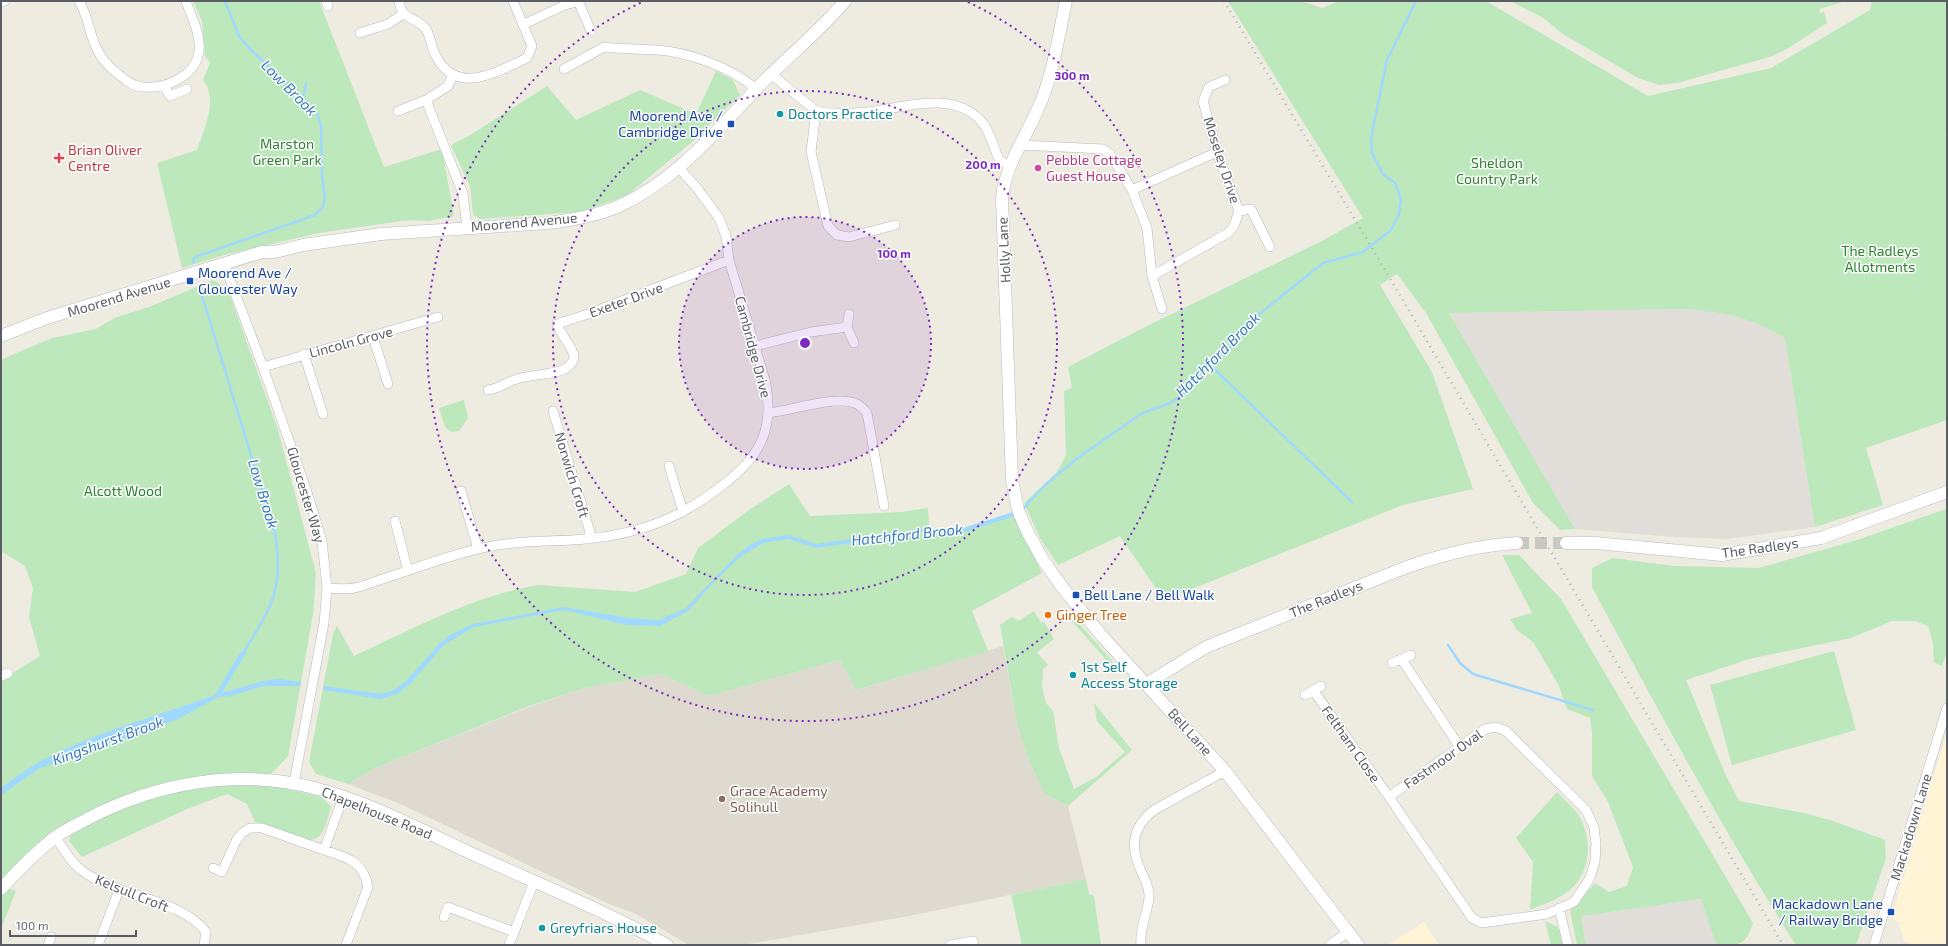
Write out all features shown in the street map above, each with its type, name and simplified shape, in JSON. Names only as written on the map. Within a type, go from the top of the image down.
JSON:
[{"type":"street","points":[[1,2],[5,1]]},
{"type":"street","points":[[79,1],[92,40],[112,69],[128,81],[143,87],[164,85],[188,73],[195,65],[200,49],[197,34],[186,1]]},
{"type":"street","points":[[399,1],[403,14],[424,27],[436,57],[444,67],[453,75],[467,78],[483,78],[527,58],[532,46],[513,1]]},
{"type":"street","name":"Moorend Avenue","points":[[1,336],[48,318],[224,264],[238,260],[252,260],[275,252],[303,246],[381,234],[548,223],[589,216],[618,207],[637,198],[664,181],[679,168],[771,74],[823,26],[846,1]]},
{"type":"street","name":"Holly Lane","points":[[1020,515],[1012,480],[1002,198],[1004,181],[1009,165],[1036,115],[1043,98],[1066,1]]},
{"type":"street","points":[[524,24],[565,5],[577,2],[591,31]]},
{"type":"street","points":[[360,33],[388,24],[403,14]]},
{"type":"street","points":[[564,69],[603,43],[669,51],[701,60],[729,71],[744,79],[756,89]]},
{"type":"street","points":[[771,74],[816,111],[840,114],[868,112],[929,102],[963,108],[980,119],[992,139],[1000,161],[1009,165]]},
{"type":"street","points":[[398,111],[426,100],[448,86],[453,75]]},
{"type":"street","name":"Moseley Drive","points":[[1152,276],[1228,233],[1234,226],[1239,211],[1217,152],[1203,101],[1209,87],[1225,80]]},
{"type":"street","points":[[164,85],[170,96],[187,89]]},
{"type":"street","points":[[426,100],[463,194],[467,228]]},
{"type":"street","points":[[816,111],[812,152],[828,226],[837,236],[849,237],[895,225]]},
{"type":"street","points":[[1020,145],[1103,149],[1110,154],[1132,190],[1147,228],[1152,276],[1162,309]]},
{"type":"street","points":[[1132,190],[1217,152]]},
{"type":"street","name":"Cambridge Drive","points":[[327,588],[354,588],[478,549],[516,543],[588,539],[633,531],[674,517],[683,512],[710,496],[750,462],[761,445],[766,430],[768,396],[730,260],[726,236],[719,218],[697,188],[679,168]]},
{"type":"street","points":[[1239,211],[1251,209],[1270,247]]},
{"type":"street","name":"Exeter Drive","points":[[488,390],[494,389],[515,379],[565,369],[572,364],[574,358],[572,350],[557,324],[664,286],[730,260]]},
{"type":"street","name":"Gloucester Way","points":[[224,264],[263,367],[306,489],[322,541],[327,588],[324,623],[294,784]]},
{"type":"street","points":[[849,314],[847,327],[854,343]]},
{"type":"street","name":"Lincoln Grove","points":[[263,367],[346,342],[373,337],[438,317]]},
{"type":"street","points":[[755,346],[811,332],[847,327]]},
{"type":"street","points":[[373,337],[388,384]]},
{"type":"street","points":[[304,354],[323,414]]},
{"type":"street","points":[[768,413],[785,412],[823,402],[850,402],[858,405],[867,413],[884,506]]},
{"type":"street","name":"Norwich Croft","points":[[552,411],[590,532],[588,539]]},
{"type":"street","points":[[669,466],[683,512]]},
{"type":"street","points":[[461,491],[478,549]]},
{"type":"street","name":"The Radleys","points":[[1566,543],[1596,543],[1722,555],[1821,538],[1947,492]]},
{"type":"street","name":"Bell Lane","points":[[1020,515],[1043,560],[1067,593],[1102,636],[1225,771],[1358,945]]},
{"type":"street","points":[[395,521],[408,571]]},
{"type":"street","name":"The Radleys","points":[[1146,684],[1206,647],[1407,567],[1472,547],[1517,543]]},
{"type":"street","points":[[1392,662],[1402,660],[1411,655]]},
{"type":"street","points":[[1402,660],[1459,746]]},
{"type":"street","name":"Feltham Close","points":[[1313,690],[1389,797]]},
{"type":"street","name":"Mackadown Lane","points":[[1874,945],[1947,708]]},
{"type":"street","name":"Fastmoor Oval","points":[[1496,727],[1506,731],[1586,810],[1594,827],[1596,844],[1595,862],[1590,878],[1574,902],[1547,914],[1482,923],[1476,921],[1472,918],[1389,797],[1485,729],[1496,727]]},
{"type":"street","points":[[1140,945],[1140,935],[1150,896],[1145,878],[1137,862],[1134,846],[1138,826],[1146,816],[1154,810],[1225,771]]},
{"type":"street","name":"Chapelhouse Road","points":[[1,889],[33,856],[55,837],[113,806],[153,791],[194,782],[216,780],[267,781],[294,784],[343,797],[534,882],[575,898],[667,945]]},
{"type":"street","points":[[324,850],[343,797]]},
{"type":"street","points":[[213,868],[222,872],[236,841],[242,833],[250,828],[262,828],[357,863],[363,869],[366,877],[366,891],[346,945]]},
{"type":"street","name":"Kelsull Croft","points":[[55,837],[79,868],[96,880],[119,890],[158,902],[194,918],[206,932],[204,945]]},
{"type":"street","points":[[509,945],[534,882]]},
{"type":"street","points":[[98,945],[119,890]]},
{"type":"street","points":[[444,917],[448,907],[514,932]]},
{"type":"street","points":[[1559,908],[1568,945]]},
{"type":"street","points":[[1330,945],[1348,932]]},
{"type":"street","points":[[950,945],[973,941],[974,945]]},
{"type":"shaded area","points":[[1685,309],[1721,312],[1761,324],[1785,338],[1815,527],[1727,539],[1674,537],[1575,529],[1449,313]]},
{"type":"shaded area","name":"Grace Academy Solihull","points":[[1003,646],[1017,724],[1029,761],[1045,794],[1068,806],[1086,879],[909,916],[743,945],[689,945],[636,914],[607,903],[403,805],[348,784],[373,769],[529,707],[585,688],[661,674],[709,696],[840,660],[857,690]]},
{"type":"shaded area","points":[[1947,732],[1947,945],[1914,945],[1904,941],[1899,922],[1891,919]]},
{"type":"shaded area","points":[[1701,899],[1716,945],[1586,945],[1581,916]]},
{"type":"shaded area","points":[[1424,922],[1439,945],[1388,945]]},
{"type":"green space","name":"Marston Green Park","points":[[193,1],[319,1],[384,167],[442,149],[454,216],[429,221],[409,220],[319,233],[224,255],[182,268],[157,163],[197,150],[209,114],[210,96],[208,88],[203,80],[210,63],[205,56],[202,21]]},
{"type":"green space","name":"Sheldon Country Park","points":[[1228,1],[1301,1],[1322,8],[1339,1],[1486,1],[1648,96],[1771,68],[1870,10],[1872,1],[1947,1],[1947,132],[1945,133],[1947,142],[1947,420],[1866,448],[1883,505],[1815,527],[1785,338],[1748,320],[1725,314],[1685,309],[1449,313],[1575,529],[1560,530],[1533,503],[1426,313],[1397,274],[1380,285],[1432,372],[1473,489],[1403,505],[1164,600],[1120,536],[1058,565],[1041,540],[1024,503],[1057,472],[1066,455],[1064,391],[1072,388],[1068,367],[1143,328],[1322,241],[1363,218]]},
{"type":"green space","points":[[1510,1],[1846,1],[1819,9],[1820,13],[1824,12],[1827,23],[1773,56],[1677,83],[1659,85],[1638,78],[1563,34],[1542,17]]},
{"type":"green space","points":[[716,71],[733,80],[740,95],[692,142],[626,196],[580,212],[481,219],[473,215],[470,186],[451,145],[472,134],[547,86],[576,120],[640,90],[696,114]]},
{"type":"green space","name":"Alcott Wood","points":[[213,280],[228,290],[278,430],[316,573],[313,614],[288,756],[271,774],[218,775],[156,785],[98,807],[1,882],[1,680],[40,656],[29,617],[33,588],[25,566],[1,551],[1,361],[52,338],[96,329],[114,318],[149,307]]},
{"type":"green space","points":[[464,400],[468,418],[459,431],[451,432],[445,427],[439,408]]},
{"type":"green space","points":[[789,484],[810,516],[901,512],[928,508],[929,526],[931,529],[959,532],[1014,515],[1042,573],[972,611],[988,651],[856,690],[840,660],[709,696],[661,674],[585,688],[529,706],[373,769],[348,784],[316,774],[309,762],[333,634],[337,626],[354,656],[444,614],[514,590],[538,585],[635,592],[686,574],[698,548],[749,510]]},
{"type":"green space","points":[[1946,509],[1947,651],[1942,666],[1934,662],[1933,643],[1928,626],[1915,621],[1892,621],[1851,638],[1749,659],[1686,680],[1726,776],[1739,801],[1804,813],[1833,821],[1885,840],[1886,858],[1856,945],[1796,945],[1716,813],[1641,678],[1592,587],[1592,568],[1613,558],[1674,566],[1759,568],[1857,540]]},
{"type":"green space","points":[[1502,555],[1519,555],[1561,599],[1753,923],[1747,936],[1741,943],[1716,945],[1701,899],[1583,916],[1581,917],[1586,945],[1577,945],[1570,911],[1595,883],[1609,892],[1627,886],[1633,867],[1608,802],[1592,776],[1592,732],[1590,718],[1567,709],[1559,686],[1534,643],[1517,630],[1510,619],[1532,613]]},
{"type":"green space","points":[[1034,611],[1041,623],[1044,622],[1054,639],[1037,652],[1048,665],[1043,669],[1042,687],[1046,703],[1053,711],[1059,748],[1074,789],[1096,777],[1125,752],[1097,721],[1094,703],[1132,750],[1068,806],[1045,794],[1029,761],[1017,724],[1000,625],[1012,617],[1019,621]]},
{"type":"green space","points":[[1071,620],[1076,620],[1113,662],[1110,664]]},
{"type":"green space","points":[[1834,651],[1856,730],[1732,765],[1710,685]]},
{"type":"green space","points":[[222,785],[275,786],[322,797],[331,807],[322,833],[314,839],[308,840],[255,822],[247,804],[227,794],[187,809],[82,857],[69,841],[71,834],[106,814],[134,802],[173,792]]},
{"type":"green space","points":[[1557,792],[1576,811],[1583,824],[1588,846],[1585,867],[1581,877],[1566,893],[1553,901],[1530,910],[1533,862],[1516,838]]},
{"type":"green space","points":[[1086,879],[1089,894],[1094,896],[1101,945],[1022,945],[1011,895]]},
{"type":"green space","points":[[6,888],[16,891],[1,929],[1,894]]},
{"type":"green space","points":[[1545,921],[1558,927],[1563,945],[1551,945]]},
{"type":"water","points":[[1013,512],[1015,516],[961,533],[930,531],[817,548],[788,539],[763,543],[739,558],[717,579],[688,611],[660,626],[627,625],[564,610],[474,627],[444,645],[411,683],[397,694],[380,699],[323,690],[324,686],[381,694],[394,690],[407,680],[440,643],[450,635],[473,624],[564,607],[628,618],[659,620],[686,608],[737,555],[750,545],[762,539],[788,535],[817,544],[930,528],[960,529]]},
{"type":"water","name":"Kingshurst Brook","points":[[247,651],[222,693],[263,681],[278,679],[301,682],[300,686],[263,686],[231,696],[219,697],[178,719],[40,768],[1,795],[1,788],[17,776],[55,754],[123,726],[215,695],[240,653]]},
{"type":"waterway","name":"Low Brook","points":[[193,263],[194,258],[198,256],[315,215],[323,207],[325,198],[322,175],[321,126],[317,113],[248,47],[239,36],[225,1]]},
{"type":"waterway","name":"Hatchford Brook","points":[[1022,510],[1045,485],[1079,457],[1141,414],[1170,403],[1182,396],[1196,375],[1228,350],[1258,315],[1323,263],[1363,252],[1391,230],[1399,214],[1401,199],[1395,183],[1383,174],[1372,153],[1371,138],[1387,60],[1416,1]]},
{"type":"waterway","points":[[303,99],[306,83]]},
{"type":"waterway","name":"Low Brook","points":[[199,286],[275,533],[278,569],[273,597],[262,622],[243,653]]},
{"type":"waterway","points":[[1209,364],[1352,502]]},
{"type":"waterway","points":[[1448,645],[1460,663],[1473,674],[1593,710]]},
{"type":"tunnel","points":[[1517,543],[1566,543]]},
{"type":"railway","points":[[1224,1],[1375,253],[1783,945]]},
{"type":"place","name":"Doctors Practice","points":[[780,114]]},
{"type":"place","name":"Moorend Ave / Cambridge Drive","points":[[731,124]]},
{"type":"place","name":"Brian Oliver Centre","points":[[59,158]]},
{"type":"place","name":"Pebble Cottage Guest House","points":[[1038,168]]},
{"type":"place","name":"Moorend Ave / Gloucester Way","points":[[190,281]]},
{"type":"place","name":"Bell Lane / Bell Walk","points":[[1076,595]]},
{"type":"place","name":"Ginger Tree","points":[[1048,615]]},
{"type":"place","name":"1st Self Access Storage","points":[[1073,675]]},
{"type":"place","name":"Grace Academy Solihull","points":[[722,799]]},
{"type":"place","name":"Mackadown Lane / Railway Bridge","points":[[1891,912]]},
{"type":"place","name":"Greyfriars House","points":[[542,928]]},
{"type":"park label","name":"The Radleys Allotments","points":[[1880,260]]}]
